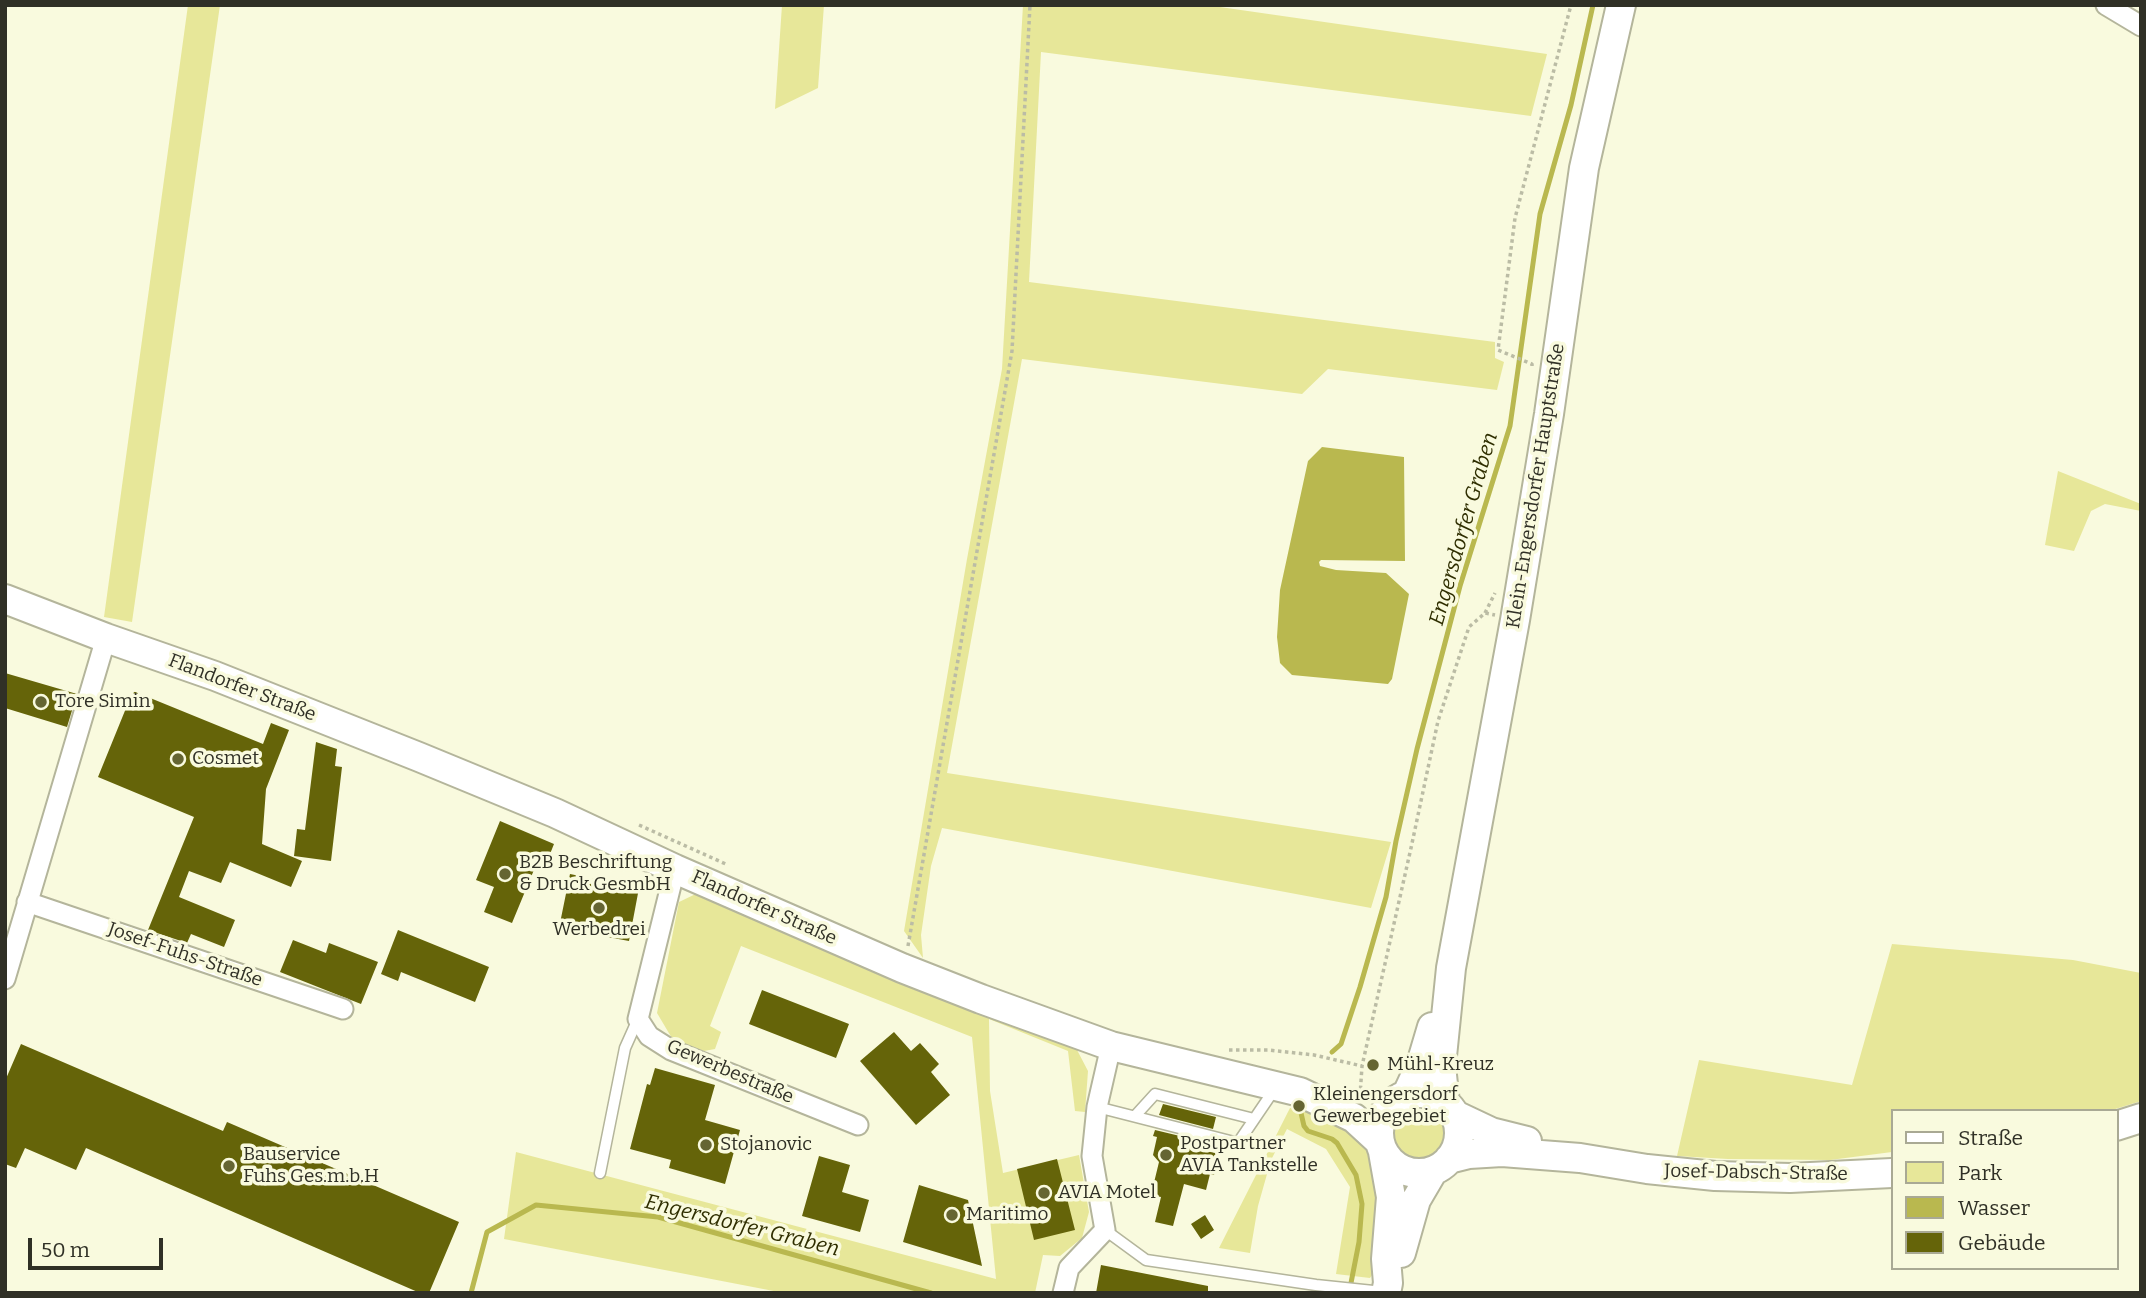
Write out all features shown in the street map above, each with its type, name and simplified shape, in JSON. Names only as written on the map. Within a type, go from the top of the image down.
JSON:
[{"type":"main road","name":"Klein-Engersdorfer Hauptstraße","points":[[1451,968],[1516,620],[1584,168],[1622,5]]},
{"type":"main road","name":"Flandorfer Straße","points":[[5,599],[215,676],[419,757],[566,818],[675,869],[902,968],[1111,1046],[1288,1089],[1368,1100],[1402,1096]]},
{"type":"main road","points":[[1381,1289],[1391,1197],[1381,1146],[1382,1116],[1387,1108],[1402,1096],[1421,1064],[1451,968]]},
{"type":"main road","points":[[1381,1289],[1400,1260],[1416,1200],[1455,1150],[1458,1138],[1459,1128],[1450,1109],[1441,1074],[1451,968]]},
{"type":"main road","name":"Flandorfer Straße","points":[[1288,1089],[1354,1118],[1368,1129],[1381,1146]]},
{"type":"main road","points":[[1402,1096],[1424,1093],[1450,1109]]},
{"type":"main road","name":"Josef-Dabsch-Straße","points":[[1450,1109],[1491,1132],[1580,1158]]},
{"type":"main road","points":[[2118,1125],[2141,1118]]},
{"type":"main road","points":[[1381,1146],[1393,1164],[1402,1170],[1417,1173],[1441,1165]]},
{"type":"main road","name":"Josef-Dabsch-Straße","points":[[1441,1165],[1476,1153],[1502,1152],[1580,1158],[1715,1176],[1790,1178],[1890,1173]]},
{"type":"street","points":[[2106,5],[2141,26]]},
{"type":"street","points":[[5,979],[106,638]]},
{"type":"street","points":[[638,1018],[675,869]]},
{"type":"street","name":"Josef-Fuhs-Straße","points":[[27,902],[343,1009]]},
{"type":"street","name":"Gewerbestraße","points":[[638,1018],[649,1036],[671,1050],[858,1125]]},
{"type":"street","points":[[1063,1293],[1069,1268],[1105,1230],[1092,1156],[1097,1107],[1111,1046]]},
{"type":"lane","points":[[600,1173],[625,1048],[638,1018]]},
{"type":"lane","points":[[1097,1107],[1238,1143],[1254,1119],[1288,1089]]},
{"type":"lane","points":[[1135,1116],[1155,1094],[1254,1119]]},
{"type":"lane","points":[[1105,1230],[1146,1260],[1341,1288],[1381,1289]]},
{"type":"path","points":[[902,968],[908,950],[1012,351],[1030,5]]},
{"type":"path","points":[[1532,364],[1498,350],[1515,218],[1571,5]]},
{"type":"path","points":[[1229,1050],[1268,1050],[1314,1055],[1362,1066],[1438,721],[1469,627],[1485,613],[1516,620]]},
{"type":"green space","points":[[188,5],[220,5],[132,622],[104,617]]},
{"type":"green space","points":[[782,5],[824,5],[818,88],[775,109]]},
{"type":"green space","points":[[1023,5],[1206,5],[1547,54],[1531,116],[1041,52],[1029,282],[1495,342],[1495,358],[1504,362],[1497,390],[1328,369],[1302,394],[1022,359],[947,773],[1391,842],[1371,908],[942,828],[931,866],[921,935],[923,958],[904,931],[1002,369]]},
{"type":"green space","points":[[2058,471],[2141,504],[2141,511],[2105,504],[2091,511],[2074,551],[2045,545]]},
{"type":"green space","points":[[702,891],[1076,1048],[1088,1071],[1085,1112],[1075,1111],[1068,1051],[989,1019],[990,1091],[1003,1173],[1079,1155],[1089,1212],[1082,1238],[1060,1256],[1043,1255],[1035,1293],[784,1293],[504,1239],[516,1152],[996,1279],[972,1037],[741,946],[710,1026],[721,1032],[715,1049],[704,1051],[673,1040],[657,1013],[679,902]]},
{"type":"green space","points":[[1892,944],[2073,960],[2141,973],[2141,1101],[2115,1109],[1890,1109],[1890,1152],[1830,1160],[1677,1156],[1699,1060],[1852,1085]]},
{"type":"green space","points":[[1419,1102],[1441,1111],[1450,1133],[1441,1155],[1419,1164],[1397,1155],[1388,1133],[1397,1111]]},
{"type":"green space","points":[[1290,1108],[1321,1110],[1343,1118],[1376,1157],[1383,1182],[1377,1268],[1370,1278],[1336,1274],[1350,1187],[1326,1149],[1287,1129],[1271,1160],[1258,1206],[1250,1253],[1219,1248]]},
{"type":"water","points":[[1322,447],[1404,457],[1405,561],[1319,562],[1320,566],[1336,570],[1386,573],[1409,594],[1392,679],[1388,684],[1292,675],[1280,663],[1277,637],[1280,590],[1308,461]]},
{"type":"building","name":"Tore Simin","points":[[5,673],[77,694],[67,727],[5,708]]},
{"type":"building","points":[[133,691],[263,744],[271,723],[289,730],[266,789],[262,844],[302,861],[291,887],[230,862],[221,883],[189,871],[179,897],[235,920],[224,947],[191,934],[187,943],[148,930],[194,817],[98,777]]},
{"type":"building","points":[[316,742],[337,749],[335,766],[342,767],[331,861],[294,856],[297,829],[305,830]]},
{"type":"building","name":"B2B Beschriftung & Druck GesmbH","points":[[500,821],[554,844],[544,869],[536,865],[512,923],[484,912],[494,887],[476,880]]},
{"type":"building","name":"Werbedrei","points":[[570,874],[639,888],[629,941],[559,928]]},
{"type":"building","points":[[398,930],[489,967],[475,1002],[401,972],[398,981],[381,974]]},
{"type":"building","points":[[293,940],[326,953],[329,943],[378,962],[361,1004],[280,972]]},
{"type":"building","points":[[762,990],[849,1024],[836,1058],[749,1024]]},
{"type":"building","points":[[894,1032],[911,1051],[920,1043],[939,1064],[931,1072],[950,1095],[916,1125],[860,1061]]},
{"type":"building","name":"Bauservice Fuhs Ges.m.b.H","points":[[21,1044],[223,1131],[227,1122],[459,1222],[429,1293],[420,1293],[86,1148],[76,1170],[25,1148],[16,1168],[5,1164],[5,1081]]},
{"type":"building","points":[[655,1068],[715,1085],[705,1120],[740,1130],[725,1184],[669,1168],[671,1160],[630,1149],[647,1084],[650,1085]]},
{"type":"building","points":[[1163,1104],[1216,1117],[1213,1129],[1159,1115]]},
{"type":"building","points":[[1155,1130],[1209,1143],[1206,1151],[1220,1154],[1206,1190],[1184,1184],[1173,1226],[1155,1222],[1161,1197],[1151,1195],[1159,1162],[1153,1155],[1157,1137],[1153,1136]]},
{"type":"building","points":[[819,1156],[850,1165],[842,1192],[869,1200],[860,1232],[802,1216]]},
{"type":"building","name":"AVIA Motel","points":[[1057,1159],[1075,1230],[1034,1240],[1017,1169]]},
{"type":"building","points":[[919,1185],[968,1200],[982,1266],[903,1242]]},
{"type":"building","points":[[1205,1215],[1214,1230],[1201,1239],[1191,1224]]},
{"type":"building","points":[[1101,1265],[1208,1286],[1208,1293],[1096,1293]]},
{"type":"waterway","name":"Engersdorfer Graben","points":[[1332,1052],[1341,1044],[1386,897],[1417,749],[1460,586],[1510,426],[1540,214],[1571,105],[1593,5]]},
{"type":"waterway","name":"Engersdorfer Graben","points":[[1301,1113],[1308,1131],[1337,1143],[1356,1175],[1362,1204],[1359,1242],[1350,1288]]},
{"type":"waterway","name":"Engersdorfer Graben","points":[[471,1293],[487,1232],[536,1205],[658,1217],[931,1293]]},
{"type":"place","name":"Tore Simin","points":[[41,702]]},
{"type":"place","name":"Cosmet","points":[[178,759]]},
{"type":"place","name":"B2B Beschriftung & Druck GesmbH","points":[[505,874]]},
{"type":"place","name":"Werbedrei","points":[[599,908]]},
{"type":"place","name":"Mühl-Kreuz","points":[[1373,1065]]},
{"type":"place","name":"Kleinengersdorf Gewerbegebiet","points":[[1299,1106]]},
{"type":"place","name":"Stojanovic","points":[[706,1145]]},
{"type":"place","name":"Postpartner AVIA Tankstelle","points":[[1166,1155]]},
{"type":"place","name":"Bauservice Fuhs Ges.m.b.H","points":[[229,1166]]},
{"type":"place","name":"AVIA Motel","points":[[1044,1193]]},
{"type":"place","name":"Maritimo","points":[[952,1215]]}]
